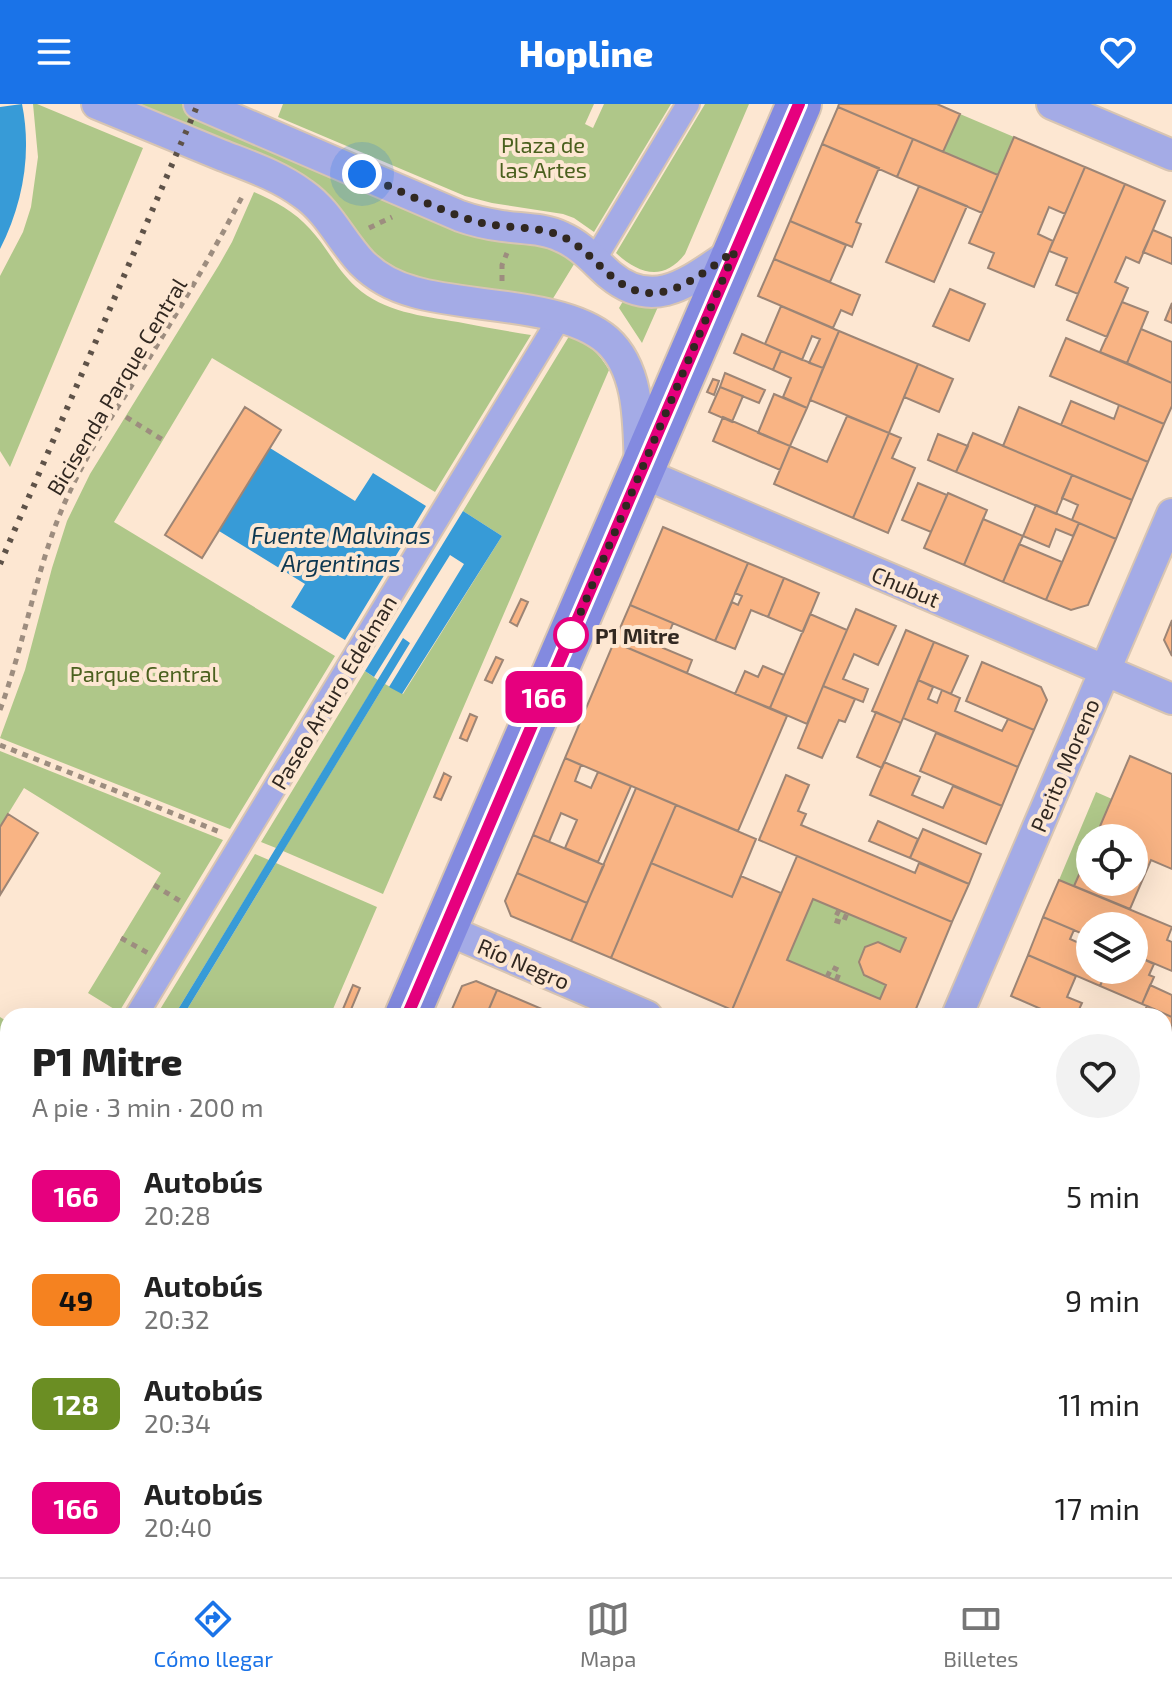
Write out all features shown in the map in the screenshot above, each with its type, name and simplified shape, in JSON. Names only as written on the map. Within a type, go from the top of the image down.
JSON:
[{"type":"main road","points":[[410,1008],[799,104]]},
{"type":"street","points":[[97,104],[302,192],[324,211],[372,273],[400,288],[431,296],[546,314],[574,322],[598,334],[617,351],[629,377],[636,412],[640,472]]},
{"type":"street","points":[[199,104],[460,216],[498,226],[546,231],[567,238],[619,281],[639,291],[649,293],[672,289],[735,251]]},
{"type":"street","points":[[598,254],[688,104]]},
{"type":"street","points":[[1052,104],[1172,155]]},
{"type":"street","name":"Paseo Arturo Edelman","points":[[141,1008],[554,327]]},
{"type":"street","name":"Chubut","points":[[640,472],[1172,699]]},
{"type":"street","name":"Perito Moreno","points":[[960,1008],[1172,514]]},
{"type":"street","name":"Río Negro","points":[[445,929],[628,1008]]},
{"type":"path","name":"Bicisenda Parque Central","points":[[0,710],[44,556],[71,488],[195,284],[244,193]]},
{"type":"path","points":[[505,286],[501,271],[504,258],[511,248]]},
{"type":"path","points":[[126,417],[163,440]]},
{"type":"path","points":[[0,745],[243,841]]},
{"type":"path","points":[[154,885],[185,904]]},
{"type":"path","points":[[839,910],[834,920],[843,923],[847,913]]},
{"type":"path","points":[[121,938],[152,956]]},
{"type":"path","points":[[827,977],[832,967],[840,971],[836,981]]},
{"type":"green space","points":[[33,104],[143,148],[10,467],[0,451],[0,276],[23,232],[31,207],[38,157]]},
{"type":"green space","points":[[122,104],[182,104],[272,144],[579,256],[549,305],[424,285],[389,272],[347,225]]},
{"type":"green space","name":"Plaza de las Artes","points":[[283,104],[594,104],[585,124],[593,128],[604,104],[671,104],[594,232],[563,214],[465,196],[278,117]]},
{"type":"green space","name":"Plaza de las Artes","points":[[705,104],[749,104],[685,254],[677,263],[660,272],[642,270],[616,253]]},
{"type":"green space","points":[[960,114],[1014,137],[998,175],[943,152]]},
{"type":"green space","name":"Parque Central","points":[[254,192],[298,217],[349,280],[379,302],[417,315],[531,335],[435,492],[212,358],[114,522],[335,656],[230,829],[0,738],[25,670],[67,521],[90,474],[219,265]]},
{"type":"green space","points":[[626,296],[661,300],[642,343],[619,308]]},
{"type":"green space","points":[[571,333],[593,349],[609,370],[383,894],[283,851],[385,684],[403,694],[502,536],[463,511]]},
{"type":"green space","points":[[365,671],[378,680],[276,848],[261,842]]},
{"type":"green space","points":[[0,751],[223,840],[121,1008],[112,1008],[88,993],[161,873],[24,788],[8,814],[38,833],[0,895]]},
{"type":"green space","points":[[1096,792],[1112,799],[1101,824],[1083,824]]},
{"type":"green space","points":[[1076,840],[1076,882],[1074,886],[1059,880]]},
{"type":"green space","points":[[255,854],[269,860],[179,1008],[161,1008]]},
{"type":"green space","points":[[276,863],[377,907],[333,1008],[188,1008]]},
{"type":"green space","points":[[813,899],[906,938],[900,952],[878,942],[865,947],[859,962],[864,975],[886,985],[880,999],[787,960]]},
{"type":"water","points":[[22,104],[26,141],[23,178],[15,214],[0,249],[0,107]]},
{"type":"water","name":"Fuente Malvinas Argentinas","points":[[270,448],[355,501],[373,473],[426,506],[345,640],[291,607],[305,584],[219,531]]},
{"type":"water","points":[[463,511],[502,536],[402,694],[389,687],[464,564],[450,555],[374,677],[365,671]]},
{"type":"water","points":[[403,638],[410,643],[188,1008],[179,1008]]},
{"type":"building","points":[[839,104],[937,104],[960,114],[943,152],[838,107]]},
{"type":"building","points":[[838,107],[913,139],[897,177],[822,144]]},
{"type":"building","points":[[1014,137],[1085,167],[1065,214],[1049,207],[1038,234],[1053,241],[1034,287],[988,268],[994,253],[969,243]]},
{"type":"building","points":[[913,139],[998,175],[982,213],[897,177]]},
{"type":"building","points":[[822,144],[879,168],[856,222],[861,224],[852,247],[790,221]]},
{"type":"building","points":[[1085,167],[1125,184],[1078,294],[1056,285],[1067,258],[1049,251]]},
{"type":"building","points":[[1125,184],[1165,201],[1139,263],[1126,257],[1115,282],[1128,288],[1107,337],[1067,320]]},
{"type":"building","points":[[919,186],[967,206],[934,282],[886,262]]},
{"type":"building","points":[[790,221],[846,245],[830,282],[774,259]]},
{"type":"building","points":[[1153,230],[1172,238],[1172,264],[1143,252]]},
{"type":"building","points":[[774,259],[860,295],[852,315],[841,310],[833,328],[758,296]]},
{"type":"building","points":[[950,289],[985,304],[969,341],[933,326]]},
{"type":"building","points":[[1122,302],[1148,312],[1127,363],[1100,352]]},
{"type":"building","points":[[1172,303],[1172,323],[1165,320]]},
{"type":"building","points":[[781,306],[839,331],[823,368],[809,363],[820,339],[812,336],[802,360],[765,344]]},
{"type":"building","points":[[1141,329],[1172,342],[1172,383],[1127,363]]},
{"type":"building","points":[[839,331],[918,364],[889,433],[810,400]]},
{"type":"building","points":[[742,334],[781,351],[773,370],[734,353]]},
{"type":"building","points":[[1066,338],[1172,383],[1172,406],[1164,424],[1050,376]]},
{"type":"building","points":[[781,351],[823,368],[807,408],[783,397],[791,378],[773,370]]},
{"type":"building","points":[[918,364],[953,379],[939,412],[904,397]]},
{"type":"building","points":[[725,373],[765,390],[759,403],[720,387]]},
{"type":"building","points":[[713,379],[719,381],[714,395],[707,392]]},
{"type":"building","points":[[720,387],[743,396],[732,422],[709,412]]},
{"type":"building","points":[[774,394],[807,408],[790,446],[758,433]]},
{"type":"building","points":[[1071,401],[1114,419],[1119,405],[1164,424],[1148,462],[1061,425]]},
{"type":"building","points":[[245,407],[281,430],[202,558],[165,535]]},
{"type":"building","points":[[1019,407],[1148,462],[1132,500],[1003,446]]},
{"type":"building","points":[[847,416],[889,433],[853,518],[774,484],[790,446],[827,462]]},
{"type":"building","points":[[723,417],[790,446],[780,470],[713,441]]},
{"type":"building","points":[[889,433],[901,438],[892,458],[915,468],[888,533],[853,518]]},
{"type":"building","points":[[973,433],[1072,475],[1056,514],[956,472]]},
{"type":"building","points":[[938,434],[968,446],[956,472],[928,460]]},
{"type":"building","points":[[1072,475],[1132,500],[1116,539],[1072,520],[1078,505],[1062,498]]},
{"type":"building","points":[[918,483],[947,495],[931,532],[902,520]]},
{"type":"building","points":[[948,493],[987,510],[964,565],[924,548]]},
{"type":"building","points":[[1036,505],[1079,523],[1073,536],[1056,529],[1049,547],[1023,536]]},
{"type":"building","points":[[983,519],[1023,536],[1003,582],[964,565]]},
{"type":"building","points":[[1079,523],[1116,539],[1088,605],[1071,610],[1046,600]]},
{"type":"building","points":[[663,527],[748,563],[715,641],[630,605]]},
{"type":"building","points":[[1019,544],[1062,562],[1046,600],[1003,582]]},
{"type":"building","points":[[748,563],[784,578],[768,617],[751,610],[735,649],[715,641],[732,602],[738,605],[742,596],[735,593]]},
{"type":"building","points":[[784,578],[819,593],[803,632],[768,617]]},
{"type":"building","points":[[521,599],[528,602],[517,626],[510,622]]},
{"type":"building","points":[[630,605],[673,623],[663,648],[692,660],[687,673],[614,642]]},
{"type":"building","points":[[856,609],[896,626],[878,665],[854,654],[843,679],[868,689],[863,702],[823,686]]},
{"type":"building","points":[[810,614],[847,630],[807,724],[770,708]]},
{"type":"building","points":[[1172,620],[1172,656],[1164,640]]},
{"type":"building","points":[[906,630],[934,642],[901,723],[872,711]]},
{"type":"building","points":[[614,642],[787,716],[738,831],[565,758]]},
{"type":"building","points":[[934,642],[968,656],[951,694],[918,680]]},
{"type":"building","points":[[496,657],[503,660],[492,683],[485,680]]},
{"type":"building","points":[[982,662],[1041,687],[1047,700],[1034,730],[966,701]]},
{"type":"building","points":[[763,666],[784,675],[770,708],[735,694],[745,671],[758,677]]},
{"type":"building","points":[[918,680],[933,687],[928,699],[937,703],[942,690],[960,698],[955,711],[1002,731],[1008,719],[1034,730],[1018,767],[903,718]]},
{"type":"building","points":[[823,686],[855,699],[845,722],[839,720],[822,758],[798,748]]},
{"type":"building","points":[[876,712],[901,723],[882,768],[857,757]]},
{"type":"building","points":[[470,714],[477,717],[467,741],[460,738]]},
{"type":"building","points":[[936,733],[1018,767],[1002,806],[920,771]]},
{"type":"building","points":[[1130,756],[1172,774],[1172,869],[1151,860],[1148,867],[1148,824],[1101,824]]},
{"type":"building","points":[[565,758],[581,765],[575,781],[591,788],[598,772],[631,786],[598,862],[565,848],[577,820],[561,813],[549,842],[533,835]]},
{"type":"building","points":[[884,762],[920,777],[912,795],[943,808],[953,786],[1002,806],[986,844],[870,795]]},
{"type":"building","points":[[444,773],[451,777],[441,800],[434,797]]},
{"type":"building","points":[[786,775],[809,785],[798,811],[806,814],[801,825],[915,873],[919,863],[969,884],[952,922],[759,840]]},
{"type":"building","points":[[636,788],[676,805],[611,958],[571,941]]},
{"type":"building","points":[[676,805],[756,839],[732,897],[651,863]]},
{"type":"building","points":[[8,814],[38,833],[0,895],[0,827]]},
{"type":"building","points":[[878,821],[918,839],[910,858],[869,841]]},
{"type":"building","points":[[923,829],[981,854],[969,884],[910,858]]},
{"type":"building","points":[[533,835],[604,865],[587,903],[517,873]]},
{"type":"building","points":[[797,856],[952,922],[916,1008],[733,1008]],"holes":[[[813,899],[906,938],[900,952],[878,942],[865,947],[859,962],[864,975],[886,985],[880,999],[787,960]]]},
{"type":"building","points":[[651,863],[732,897],[741,876],[781,893],[733,1008],[611,958]]},
{"type":"building","points":[[517,873],[587,903],[571,941],[511,916],[505,901]]},
{"type":"building","points":[[1059,880],[1076,887],[1076,896],[1097,896],[1136,912],[1076,912],[1076,931],[1043,917]]},
{"type":"building","points":[[1098,896],[1136,896],[1130,909]]},
{"type":"building","points":[[1043,917],[1074,930],[1070,939],[1076,942],[1076,976],[1028,955]]},
{"type":"building","points":[[1148,917],[1172,927],[1167,940],[1172,942],[1172,971],[1148,961]]},
{"type":"building","points":[[1028,955],[1076,976],[1067,997],[1082,1003],[1080,1008],[1039,1008],[1011,996]]},
{"type":"building","points":[[1148,961],[1154,964],[1149,975],[1154,977],[1142,1004],[1100,986],[1148,984]]},
{"type":"building","points":[[476,981],[497,990],[489,1008],[452,1008],[462,986]]},
{"type":"building","points":[[353,985],[360,988],[352,1008],[343,1008]]},
{"type":"building","points":[[1150,985],[1172,995],[1172,1008],[1151,1008],[1142,1004]]},
{"type":"building","points":[[497,990],[540,1008],[489,1008]]},
{"type":"railway","points":[[0,564],[198,104]]},
{"type":"bus line","name":"166","points":[[410,1008],[799,104]]},
{"type":"place","name":"P1 Mitre","points":[[571,635]]},
{"type":"route","points":[[362,174],[460,216],[498,226],[546,231],[567,238],[619,281],[639,291],[649,293],[672,289],[735,251],[571,635]]}]
